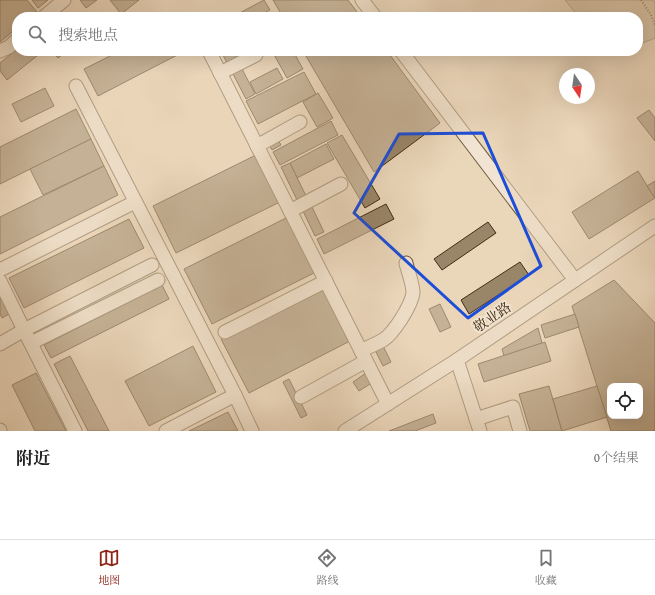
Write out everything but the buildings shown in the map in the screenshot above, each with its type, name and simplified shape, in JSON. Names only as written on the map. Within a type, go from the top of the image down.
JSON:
[{"type":"street","points":[[50,12],[64,0]]},
{"type":"street","points":[[362,0],[371,12]]},
{"type":"street","points":[[0,51],[12,44]]},
{"type":"street","points":[[212,56],[388,404]]},
{"type":"street","points":[[220,73],[254,56]]},
{"type":"street","points":[[405,56],[575,280]]},
{"type":"street","points":[[76,86],[252,431]]},
{"type":"street","points":[[257,146],[300,122]]},
{"type":"street","points":[[290,211],[341,184]]},
{"type":"street","points":[[0,270],[135,202]]},
{"type":"street","name":"敬业路","points":[[345,431],[458,360],[655,226]]},
{"type":"street","points":[[301,397],[363,356],[384,339],[396,326],[411,301],[413,293],[406,263]]},
{"type":"street","points":[[0,344],[24,330],[152,266]]},
{"type":"street","points":[[31,343],[158,280]]},
{"type":"street","points":[[0,281],[75,431]]},
{"type":"street","points":[[226,332],[326,281]]},
{"type":"street","points":[[458,360],[478,425],[513,407],[520,431]]},
{"type":"street","points":[[166,431],[235,396]]},
{"type":"path","points":[[641,0],[651,15],[655,25]]},
{"type":"highlighted area","points":[[483,133],[541,266],[468,318],[354,213],[399,134]]},
{"type":"shaded area","points":[[565,0],[653,0],[655,2],[655,38],[643,43],[643,12],[575,12]]}]
